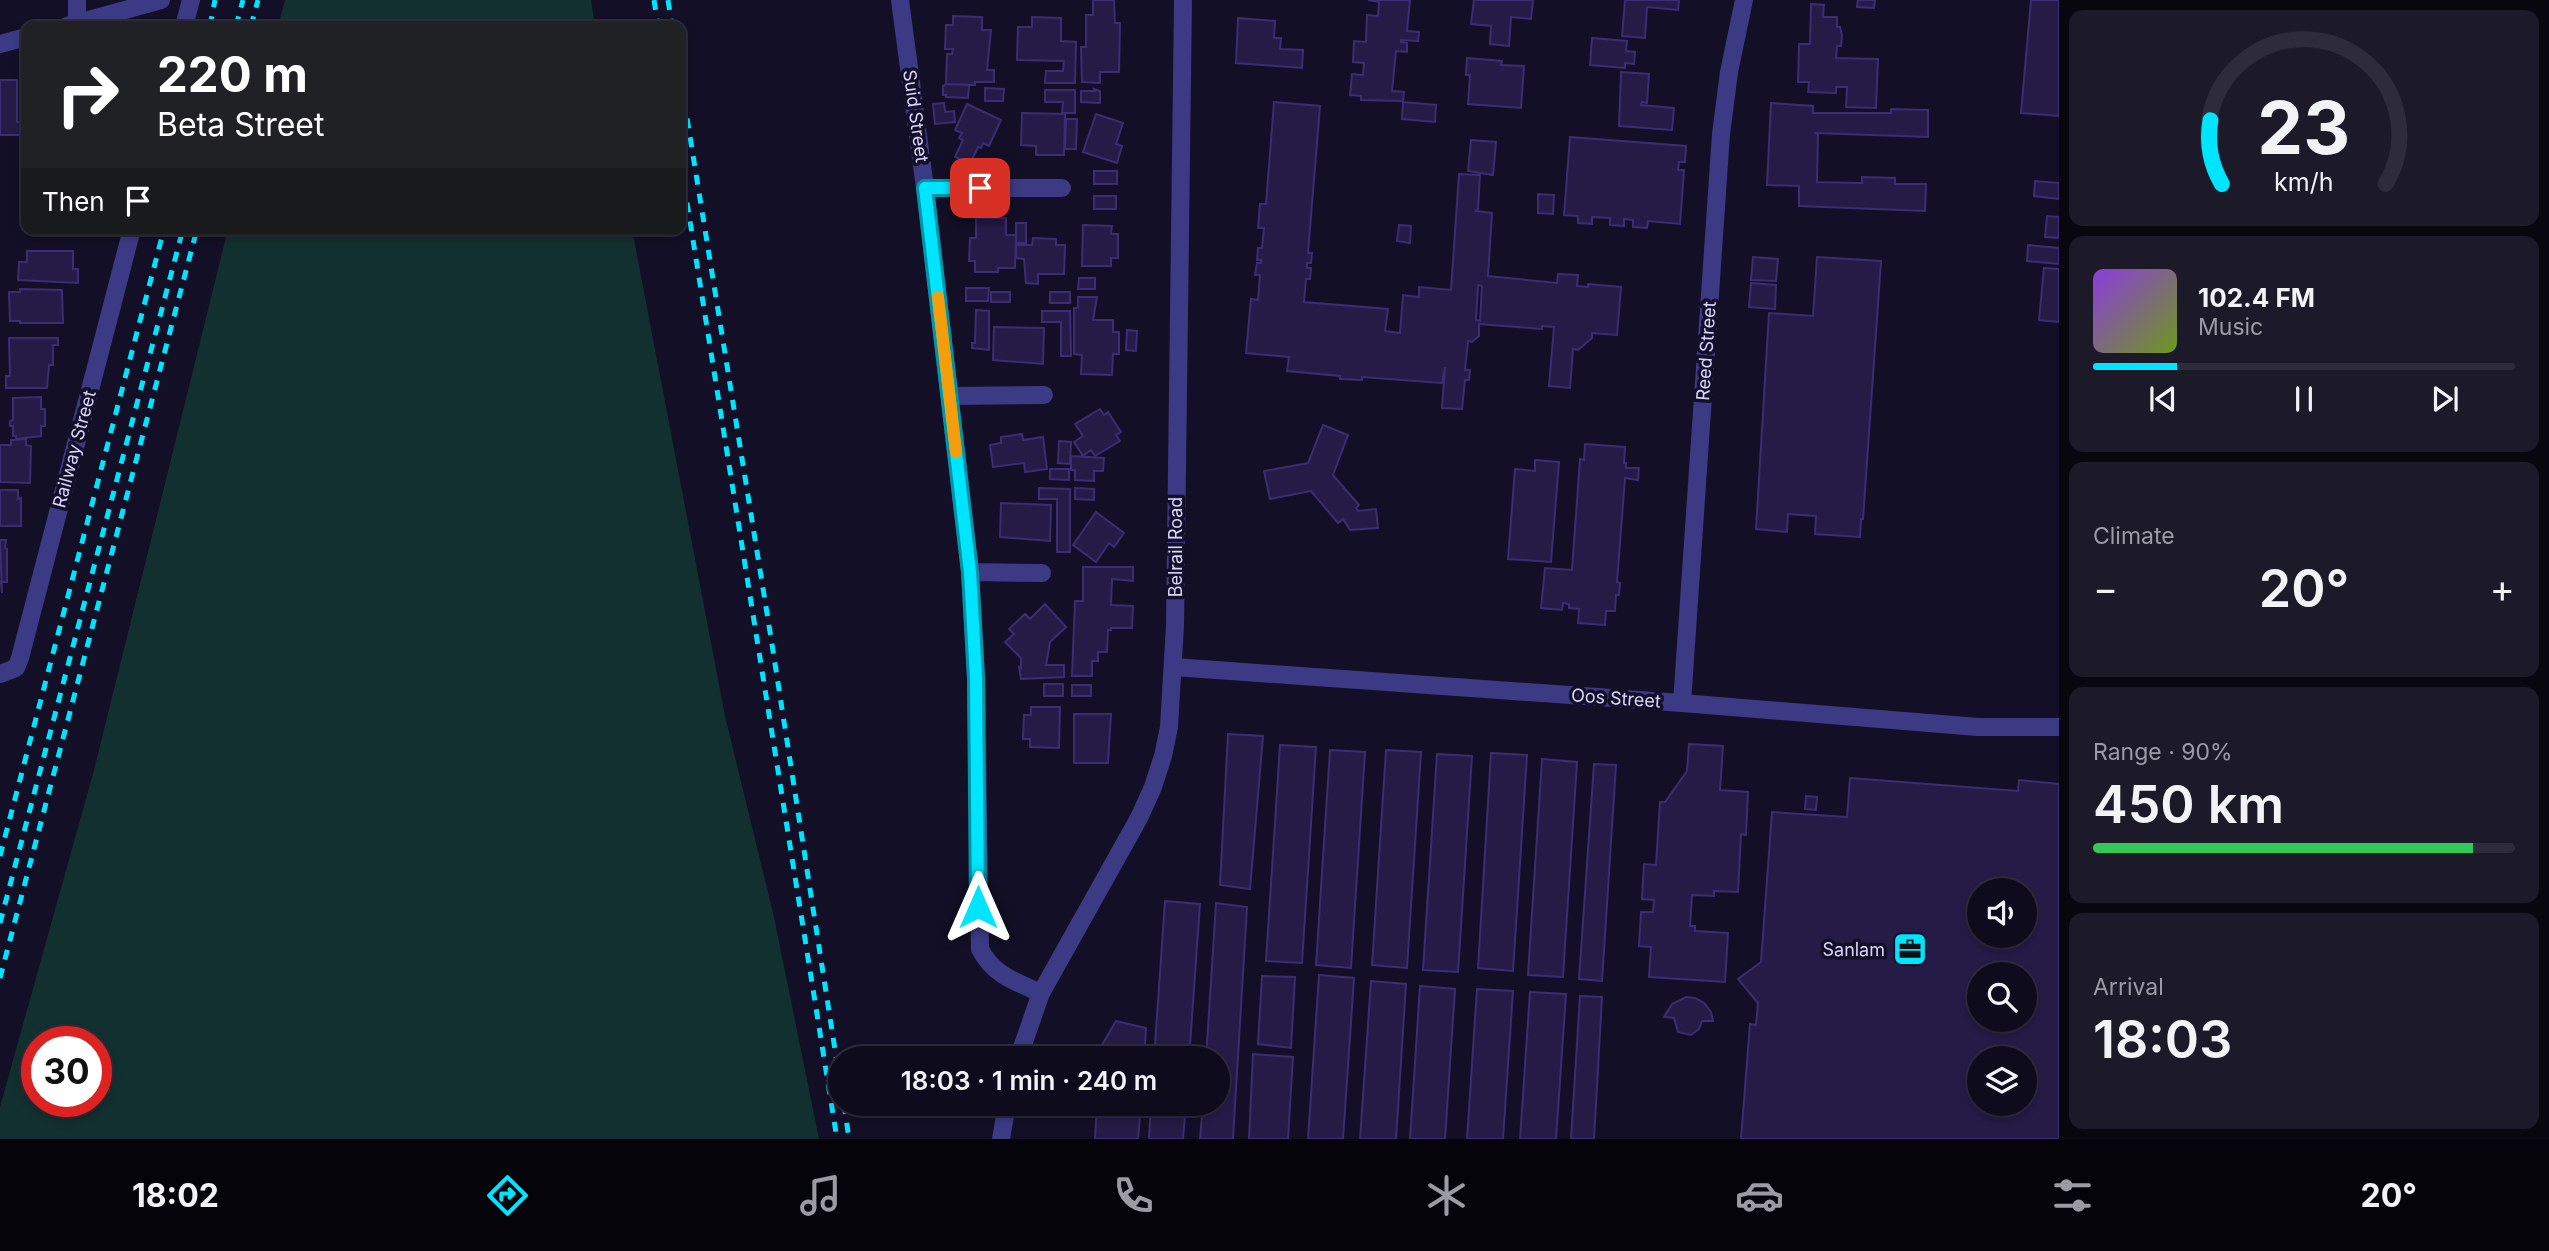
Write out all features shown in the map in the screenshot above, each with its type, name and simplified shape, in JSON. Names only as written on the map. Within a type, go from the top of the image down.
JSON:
[{"type":"street","points":[[73,21],[77,0]]},
{"type":"street","points":[[86,21],[161,0]]},
{"type":"street","points":[[185,21],[191,0]]},
{"type":"street","name":"Suid Street","points":[[900,0],[970,572],[976,678],[980,949],[984,959],[1001,975],[1041,993]]},
{"type":"street","name":"Belrail Road","points":[[1023,1046],[1041,993],[1139,818],[1153,787],[1169,727],[1174,667],[1183,0]]},
{"type":"street","name":"Reed Street","points":[[1682,703],[1721,134],[1729,72],[1744,0]]},
{"type":"street","points":[[0,44],[21,38]]},
{"type":"street","points":[[925,188],[1062,188]]},
{"type":"street","name":"Railway Street","points":[[8,671],[130,235]]},
{"type":"street","points":[[950,396],[1044,395]]},
{"type":"street","points":[[970,572],[1042,573]]},
{"type":"street","name":"Oos Street","points":[[1174,667],[1978,727],[2059,727]]},
{"type":"street","points":[[1001,1139],[1005,1116]]},
{"type":"green space","points":[[285,0],[591,0],[594,21],[279,21]]},
{"type":"green space","points":[[227,235],[633,235],[725,716],[774,917],[819,1139],[0,1139],[0,1107],[21,1032],[21,1117],[112,1117],[112,1026],[23,1026],[94,770]]},
{"type":"building","points":[[1093,0],[1114,0],[1115,23],[1120,23],[1119,72],[1100,72],[1100,83],[1082,82],[1081,47],[1086,47],[1086,15],[1093,15]]},
{"type":"building","points":[[1368,0],[1410,0],[1407,31],[1419,32],[1418,41],[1401,40],[1407,43],[1407,52],[1396,51],[1392,91],[1404,92],[1403,101],[1361,100],[1361,96],[1350,95],[1352,74],[1363,75],[1364,63],[1353,62],[1354,41],[1366,42],[1367,15],[1378,16],[1379,2]]},
{"type":"building","points":[[1474,0],[1533,0],[1531,19],[1511,17],[1509,46],[1490,44],[1491,26],[1471,24]]},
{"type":"building","points":[[1625,0],[1679,0],[1678,10],[1647,7],[1645,38],[1622,36]]},
{"type":"building","points":[[1858,0],[1875,0],[1874,8],[1857,7]]},
{"type":"building","points":[[2031,0],[2059,0],[2059,116],[2021,113]]},
{"type":"building","points":[[1811,4],[1824,5],[1823,17],[1837,17],[1837,27],[1840,27],[1842,35],[1836,58],[1878,59],[1876,108],[1846,107],[1847,87],[1836,87],[1836,93],[1808,92],[1809,82],[1798,82],[1799,44],[1810,44]]},
{"type":"building","points":[[953,16],[982,17],[982,30],[991,30],[987,70],[994,70],[994,82],[975,82],[975,85],[946,84],[947,54],[952,54],[953,49],[945,49],[946,25],[953,25]]},
{"type":"building","points":[[1032,17],[1061,18],[1061,41],[1076,42],[1075,83],[1045,83],[1046,71],[1063,71],[1064,61],[1017,60],[1018,27],[1032,27]]},
{"type":"building","points":[[1238,18],[1275,21],[1274,38],[1281,38],[1280,49],[1303,50],[1302,68],[1236,63]]},
{"type":"building","points":[[1592,38],[1627,41],[1626,51],[1635,52],[1634,64],[1625,63],[1625,68],[1590,65]]},
{"type":"building","points":[[1467,58],[1502,61],[1501,65],[1524,66],[1521,108],[1468,104],[1470,75],[1466,75]]},
{"type":"building","points":[[1621,72],[1649,74],[1647,103],[1642,102],[1641,105],[1674,108],[1672,130],[1619,126]]},
{"type":"building","points":[[0,80],[17,80],[17,122],[21,122],[21,135],[0,135]]},
{"type":"building","points":[[969,85],[968,98],[946,97],[943,95],[943,86]]},
{"type":"building","points":[[985,88],[1004,89],[1003,101],[985,101]]},
{"type":"building","points":[[1094,89],[1100,91],[1100,103],[1081,102],[1081,91],[1095,91]]},
{"type":"building","points":[[1045,90],[1075,90],[1075,113],[1062,113],[1063,102],[1045,102]]},
{"type":"building","points":[[1274,102],[1320,106],[1308,253],[1312,253],[1311,263],[1307,263],[1307,268],[1311,268],[1310,279],[1306,279],[1304,302],[1388,309],[1385,331],[1400,333],[1403,295],[1419,297],[1419,287],[1451,290],[1459,174],[1480,175],[1476,211],[1492,213],[1488,276],[1557,283],[1558,274],[1578,275],[1577,286],[1588,287],[1588,284],[1621,287],[1617,335],[1592,333],[1592,338],[1578,350],[1573,349],[1570,388],[1549,386],[1554,327],[1542,326],[1542,329],[1479,324],[1479,336],[1472,342],[1468,341],[1465,370],[1470,370],[1469,380],[1465,380],[1462,409],[1442,408],[1445,367],[1442,383],[1362,377],[1362,380],[1340,379],[1340,376],[1287,371],[1289,357],[1246,353],[1251,299],[1258,300],[1260,275],[1255,275],[1257,263],[1261,263],[1261,260],[1257,260],[1258,248],[1262,248],[1264,228],[1258,228],[1260,204],[1266,204]],"holes":[[[1478,285],[1482,286],[1480,321],[1476,320]]]},
{"type":"building","points":[[1403,102],[1436,105],[1435,122],[1402,119]]},
{"type":"building","points":[[944,103],[945,112],[954,111],[955,122],[935,124],[933,104]]},
{"type":"building","points":[[1771,103],[1813,106],[1813,113],[1928,110],[1928,137],[1814,133],[1818,134],[1817,182],[1862,183],[1862,177],[1895,178],[1895,184],[1926,184],[1925,211],[1799,206],[1799,186],[1767,185]]},
{"type":"building","points":[[967,104],[1001,120],[989,146],[983,143],[981,148],[978,147],[970,164],[955,157],[963,140],[959,138],[962,133],[955,130]]},
{"type":"building","points":[[1022,113],[1065,114],[1064,155],[1036,155],[1036,146],[1021,145]]},
{"type":"building","points":[[1096,114],[1123,123],[1116,144],[1122,146],[1117,163],[1083,152]]},
{"type":"building","points":[[1066,119],[1077,119],[1076,149],[1065,149]]},
{"type":"building","points":[[1570,137],[1686,146],[1685,162],[1679,162],[1678,170],[1684,170],[1680,224],[1648,221],[1647,228],[1633,227],[1633,220],[1624,219],[1624,226],[1610,225],[1610,218],[1592,217],[1592,224],[1578,223],[1578,216],[1564,215]]},
{"type":"building","points":[[1471,140],[1496,142],[1493,175],[1468,171]]},
{"type":"building","points":[[1094,171],[1117,171],[1117,184],[1094,184]]},
{"type":"building","points":[[2035,181],[2059,183],[2059,199],[2034,196]]},
{"type":"building","points":[[1538,194],[1554,195],[1553,214],[1538,213]]},
{"type":"building","points":[[1094,196],[1116,196],[1116,209],[1094,209]]},
{"type":"building","points":[[2047,216],[2059,217],[2059,238],[2045,237]]},
{"type":"building","points":[[976,218],[1006,218],[1006,235],[1016,235],[1015,268],[998,268],[998,272],[975,272],[975,261],[969,261],[970,238],[976,238]]},
{"type":"building","points":[[1016,223],[1026,223],[1026,243],[1016,243]]},
{"type":"building","points":[[1083,225],[1112,226],[1111,234],[1118,234],[1118,258],[1111,258],[1111,266],[1082,266]]},
{"type":"building","points":[[1399,225],[1411,226],[1410,243],[1397,241]]},
{"type":"building","points":[[1033,238],[1056,239],[1056,245],[1065,245],[1064,274],[1038,274],[1038,284],[1026,283],[1024,259],[1016,258],[1016,245],[1032,245]]},
{"type":"building","points":[[2028,245],[2059,248],[2059,264],[2027,261]]},
{"type":"building","points":[[27,251],[73,251],[73,269],[78,269],[78,283],[18,280],[19,262],[27,262]]},
{"type":"building","points":[[1753,257],[1778,259],[1776,281],[1751,280]]},
{"type":"building","points":[[1817,257],[1881,261],[1860,537],[1815,534],[1816,516],[1788,514],[1787,532],[1756,529],[1769,313],[1813,316]]},
{"type":"building","points":[[2044,268],[2059,269],[2059,322],[2039,320]]},
{"type":"building","points":[[1079,278],[1095,278],[1095,289],[1078,289]]},
{"type":"building","points":[[1751,283],[1776,285],[1775,309],[1749,307]]},
{"type":"building","points":[[966,288],[989,288],[988,301],[966,301]]},
{"type":"building","points":[[20,289],[62,290],[63,323],[10,321],[9,292],[20,292]]},
{"type":"building","points":[[991,292],[1010,292],[1010,302],[991,302]]},
{"type":"building","points":[[1050,292],[1070,292],[1070,303],[1050,303]]},
{"type":"building","points":[[1078,297],[1097,297],[1093,320],[1113,320],[1113,332],[1119,332],[1119,354],[1113,354],[1112,375],[1081,374],[1082,355],[1074,354],[1074,308],[1078,308]]},
{"type":"building","points":[[976,310],[989,311],[989,350],[972,348],[972,343],[975,343]]},
{"type":"building","points":[[1042,311],[1070,311],[1071,356],[1061,356],[1061,322],[1042,322]]},
{"type":"building","points":[[994,327],[1044,328],[1043,364],[993,360]]},
{"type":"building","points":[[1127,330],[1137,331],[1136,351],[1126,350]]},
{"type":"building","points":[[9,338],[58,338],[58,345],[53,345],[53,365],[49,365],[47,388],[6,388],[6,376],[10,376]]},
{"type":"building","points":[[41,397],[41,409],[45,409],[45,426],[41,426],[41,436],[16,439],[16,436],[13,436],[13,426],[10,426],[10,421],[13,420],[13,398]]},
{"type":"building","points":[[1100,409],[1104,415],[1108,412],[1121,432],[1116,435],[1120,441],[1095,456],[1091,450],[1083,456],[1074,442],[1083,436],[1075,424]]},
{"type":"building","points":[[1323,425],[1348,435],[1333,475],[1359,505],[1356,508],[1358,511],[1376,509],[1378,528],[1350,530],[1343,519],[1338,523],[1311,491],[1270,499],[1264,471],[1308,463]]},
{"type":"building","points":[[1022,434],[1023,440],[1043,437],[1047,469],[1025,472],[1024,463],[993,467],[990,445],[1001,443],[1001,437]]},
{"type":"building","points":[[26,439],[26,445],[31,446],[30,483],[0,482],[0,445],[11,445],[11,440]]},
{"type":"building","points":[[1059,441],[1071,442],[1070,464],[1058,463]]},
{"type":"building","points":[[1585,444],[1625,447],[1626,468],[1639,468],[1638,480],[1625,478],[1617,582],[1620,583],[1619,595],[1616,595],[1615,611],[1606,611],[1605,625],[1578,623],[1579,609],[1569,608],[1569,604],[1563,603],[1562,610],[1541,608],[1545,568],[1572,570],[1580,459],[1584,460]]},
{"type":"building","points":[[1071,456],[1104,458],[1103,471],[1094,471],[1094,481],[1075,480],[1075,470],[1071,470]]},
{"type":"building","points":[[1535,460],[1559,462],[1551,562],[1508,559],[1515,469],[1535,471]]},
{"type":"building","points":[[1050,469],[1069,469],[1069,480],[1050,479]]},
{"type":"building","points":[[1039,488],[1070,489],[1070,552],[1057,552],[1057,499],[1039,499]]},
{"type":"building","points":[[1075,488],[1094,489],[1094,500],[1075,499]]},
{"type":"building","points":[[0,490],[18,490],[18,499],[21,498],[21,526],[0,526]]},
{"type":"building","points":[[1001,503],[1051,505],[1050,541],[1000,537]]},
{"type":"building","points":[[1096,512],[1124,533],[1114,547],[1109,543],[1096,562],[1073,545]]},
{"type":"building","points":[[0,540],[6,540],[7,582],[2,582]]},
{"type":"building","points":[[1083,567],[1133,567],[1133,581],[1112,579],[1111,605],[1133,606],[1132,628],[1108,630],[1107,652],[1098,652],[1098,661],[1092,661],[1092,676],[1072,676],[1075,601],[1083,601]]},
{"type":"building","points":[[1045,604],[1066,627],[1050,642],[1046,665],[1064,665],[1064,677],[1021,679],[1021,658],[1005,642],[1014,634],[1009,629],[1025,614],[1030,619]]},
{"type":"building","points":[[1044,684],[1063,684],[1063,696],[1044,696]]},
{"type":"building","points":[[1072,685],[1091,685],[1091,696],[1072,696]]},
{"type":"building","points":[[1031,707],[1060,707],[1059,748],[1030,747],[1030,739],[1023,739],[1024,715],[1031,715]]},
{"type":"building","points":[[1074,714],[1111,714],[1108,763],[1074,763]]},
{"type":"building","points":[[1228,734],[1263,736],[1250,889],[1220,885]]},
{"type":"building","points":[[1689,744],[1723,746],[1720,790],[1748,792],[1746,835],[1741,834],[1738,892],[1714,891],[1714,896],[1692,895],[1690,926],[1695,926],[1695,931],[1728,933],[1725,982],[1649,977],[1651,947],[1639,946],[1641,912],[1653,912],[1654,900],[1642,899],[1644,864],[1656,865],[1660,802],[1665,802],[1687,771]]},
{"type":"building","points":[[1280,745],[1316,747],[1302,963],[1266,961]]},
{"type":"building","points":[[1330,750],[1365,752],[1351,968],[1316,965]]},
{"type":"building","points":[[1386,750],[1421,752],[1407,968],[1372,965]]},
{"type":"building","points":[[1491,753],[1527,755],[1513,971],[1478,968]]},
{"type":"building","points":[[1437,754],[1472,756],[1458,972],[1423,970]]},
{"type":"building","points":[[1542,759],[1577,762],[1563,977],[1528,975]]},
{"type":"building","points":[[1594,764],[1616,765],[1602,981],[1579,979]]},
{"type":"building","name":"Sanlam","points":[[1850,778],[2018,791],[2019,780],[2059,784],[2059,1139],[1741,1139],[1750,1024],[1756,1025],[1758,1003],[1738,979],[1761,962],[1772,812],[1847,817]]},
{"type":"building","points":[[1806,796],[1817,797],[1816,810],[1805,809]]},
{"type":"building","points":[[1165,901],[1200,904],[1190,1046],[1155,1046]]},
{"type":"building","points":[[1216,903],[1247,907],[1233,1139],[1200,1139],[1202,1116],[1230,1116],[1230,1046],[1207,1046]]},
{"type":"building","points":[[1319,975],[1354,978],[1343,1139],[1308,1139]]},
{"type":"building","points":[[1262,976],[1295,977],[1291,1048],[1258,1044]]},
{"type":"building","points":[[1371,981],[1406,984],[1396,1139],[1360,1139]]},
{"type":"building","points":[[1420,986],[1455,989],[1445,1139],[1410,1139]]},
{"type":"building","points":[[1477,989],[1513,991],[1503,1139],[1467,1139]]},
{"type":"building","points":[[1530,992],[1566,994],[1556,1139],[1520,1139]]},
{"type":"building","points":[[1580,996],[1602,997],[1594,1139],[1571,1139]]},
{"type":"building","points":[[1686,997],[1704,1003],[1711,1012],[1713,1021],[1702,1021],[1699,1029],[1691,1035],[1678,1032],[1674,1018],[1664,1017],[1672,1004]]},
{"type":"building","points":[[1116,1021],[1146,1028],[1145,1046],[1101,1046]]},
{"type":"building","points":[[1253,1054],[1293,1057],[1288,1139],[1249,1139]]},
{"type":"building","points":[[1096,1116],[1140,1116],[1138,1139],[1095,1139]]},
{"type":"building","points":[[1150,1116],[1185,1116],[1183,1139],[1149,1139]]},
{"type":"railway","points":[[211,21],[215,0]]},
{"type":"railway","points":[[237,21],[243,0]]},
{"type":"railway","points":[[252,21],[258,0]]},
{"type":"railway","points":[[654,0],[657,21]]},
{"type":"railway","points":[[668,0],[671,21]]},
{"type":"railway","points":[[686,112],[834,1046]]},
{"type":"railway","points":[[686,196],[837,1139]]},
{"type":"railway","points":[[0,856],[162,235]]},
{"type":"railway","points":[[0,923],[181,235]]},
{"type":"railway","points":[[0,978],[195,235]]},
{"type":"railway","points":[[846,1116],[849,1139]]},
{"type":"slow traffic","points":[[938,297],[956,452]]},
{"type":"place","name":"Sanlam","points":[[1910,949]]},
{"type":"route","points":[[978,907],[976,678],[970,572],[925,188],[980,188]]}]
